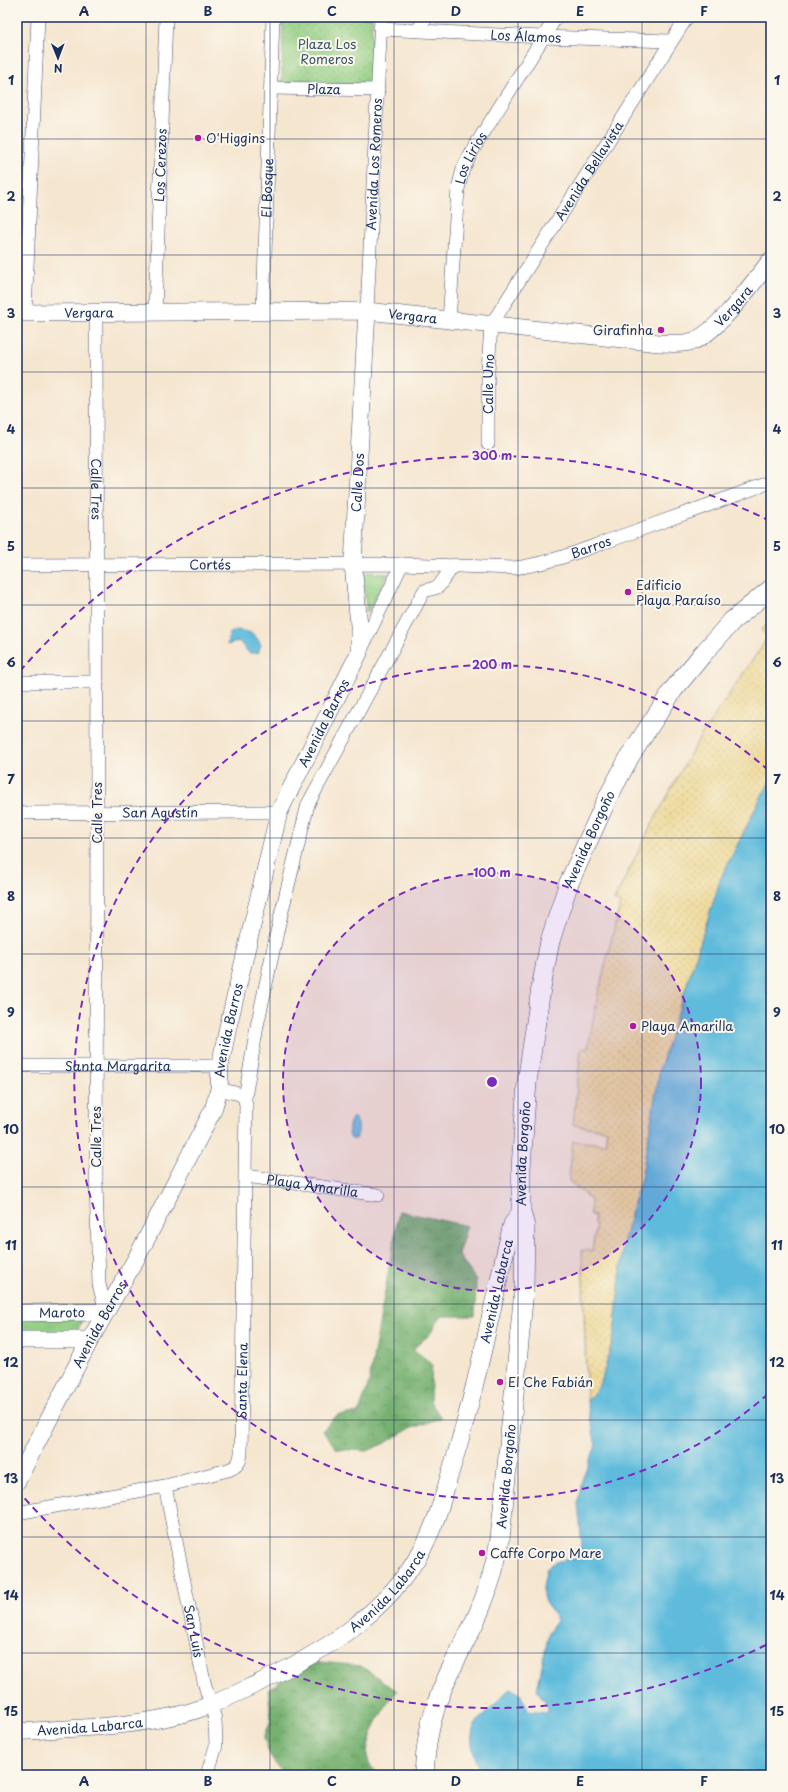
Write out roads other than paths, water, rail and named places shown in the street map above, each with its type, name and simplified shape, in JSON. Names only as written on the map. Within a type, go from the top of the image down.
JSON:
[{"type":"main road","name":"Avenida Borgoño","points":[[424,1775],[425,1752],[435,1709],[442,1688],[479,1612],[489,1587],[497,1554],[524,1290],[525,1227],[521,1211],[524,1125],[533,1035],[550,941],[568,885],[607,798],[630,756],[673,690],[702,655],[732,621],[771,589]]},
{"type":"street","points":[[21,313],[38,17]]},
{"type":"street","name":"Los Cerezos","points":[[155,312],[166,17]]},
{"type":"street","name":"El Bosque","points":[[263,312],[273,17]]},
{"type":"street","points":[[418,30],[426,17]]},
{"type":"street","name":"Los Lirios","points":[[449,321],[457,199],[463,169],[472,151],[542,37],[556,17]]},
{"type":"street","name":"Avenida Bellavista","points":[[491,325],[670,41],[687,17]]},
{"type":"street","name":"Los Álamos","points":[[381,23],[418,30],[542,37],[670,41]]},
{"type":"street","name":"Avenida Los Romeros","points":[[367,311],[381,23]]},
{"type":"street","name":"Plaza","points":[[271,88],[378,90]]},
{"type":"street","name":"Vergara","points":[[21,313],[367,311],[659,343],[691,342],[703,336],[726,314],[771,260]]},
{"type":"street","name":"Calle Dos","points":[[359,653],[359,625],[353,564],[367,311]]},
{"type":"street","name":"Calle Tres","points":[[96,312],[96,1181],[99,1284],[106,1312]]},
{"type":"street","name":"Calle Uno","points":[[488,444],[488,371],[491,325]]},
{"type":"street","name":"Barros","points":[[402,564],[514,568],[531,566],[664,522],[771,482]]},
{"type":"street","name":"Cortés","points":[[17,565],[402,564]]},
{"type":"street","name":"Avenida Barros","points":[[17,1482],[90,1340],[137,1257],[213,1110],[219,1089],[220,1066],[279,812],[402,564]]},
{"type":"street","name":"Avenida Barros","points":[[245,1098],[258,1019],[279,923],[308,804],[424,591],[438,587],[454,565]]},
{"type":"street","points":[[17,682],[97,682]]},
{"type":"street","name":"San Agustín","points":[[17,813],[279,812]]},
{"type":"street","name":"Santa Margarita","points":[[17,1066],[220,1066]]},
{"type":"street","points":[[219,1089],[239,1094],[245,1098]]},
{"type":"street","name":"Santa Elena","points":[[17,1513],[165,1486],[234,1468],[240,1459],[247,1113],[245,1098]]},
{"type":"street","name":"Playa Amarilla","points":[[246,1176],[378,1196]]},
{"type":"street","name":"Avenida Labarca","points":[[17,1732],[124,1726],[172,1717],[212,1705],[278,1674],[348,1631],[383,1602],[412,1567],[437,1516],[461,1439],[488,1332],[512,1224],[521,1211]]},
{"type":"street","name":"Maroto","points":[[17,1313],[106,1312]]},
{"type":"street","points":[[17,1340],[90,1340]]},
{"type":"street","name":"San Luis","points":[[165,1486],[204,1682],[212,1705],[217,1735],[216,1746],[207,1775]]},
{"type":"water","points":[[236,630],[252,633],[256,637],[261,645],[258,653],[249,653],[239,641],[227,645],[229,634]]},
{"type":"water","points":[[771,780],[771,1775],[483,1775],[473,1750],[473,1730],[478,1721],[504,1694],[512,1689],[520,1694],[529,1711],[548,1712],[546,1703],[537,1690],[549,1632],[557,1621],[545,1602],[543,1594],[544,1581],[547,1568],[566,1559],[574,1559],[582,1546],[578,1502],[582,1480],[596,1446],[587,1402],[601,1383],[614,1335],[624,1240],[642,1175],[660,1069],[721,878]]},
{"type":"water","points":[[352,1118],[355,1118],[358,1126],[356,1139],[351,1139],[349,1133],[349,1126]]},
{"type":"place","name":"O'Higgins","points":[[198,138]]},
{"type":"place","name":"Girafinha","points":[[661,330]]},
{"type":"place","name":"Edificio Playa Paraíso","points":[[628,592]]},
{"type":"place","name":"Playa Amarilla","points":[[633,1026]]},
{"type":"place","name":"El Che Fabián","points":[[500,1382]]},
{"type":"place","name":"Caffe Corpo Mare","points":[[482,1553]]},
{"type":"park label","name":"Plaza Los Romeros","points":[[327,52]]}]
